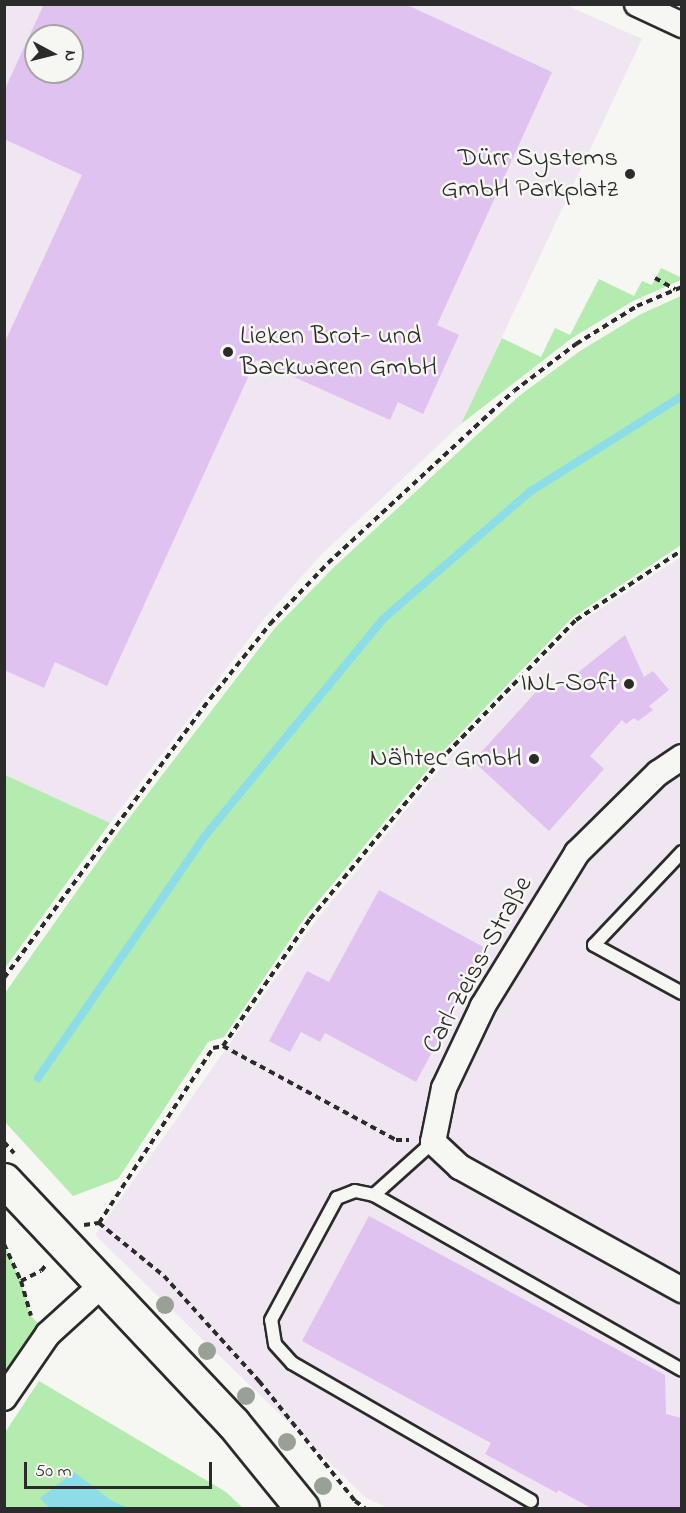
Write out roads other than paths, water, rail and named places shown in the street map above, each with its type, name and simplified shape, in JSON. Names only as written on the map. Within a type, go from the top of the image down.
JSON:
[{"type":"main road","points":[[4,1180],[233,1423],[302,1509]]},
{"type":"street","points":[[637,4],[679,22]]},
{"type":"street","name":"Carl-Zeiss-Straße","points":[[433,1142],[444,1088],[483,1006],[577,853],[658,773],[681,758]]},
{"type":"street","points":[[433,1142],[460,1167],[681,1290]]},
{"type":"street","points":[[4,1398],[48,1334],[102,1285]]},
{"type":"lane","points":[[681,852],[594,945],[681,993]]},
{"type":"lane","points":[[374,1195],[433,1142]]},
{"type":"lane","points":[[531,1501],[292,1363],[275,1344],[271,1320],[338,1198],[355,1191],[374,1195],[681,1370]]},
{"type":"water","points":[[74,1472],[112,1501],[128,1508],[49,1508],[40,1498]]},
{"type":"waterway","points":[[38,1078],[204,837],[383,619],[531,491],[682,396]]},
{"type":"place","name":"Dürr Systems GmbH Parkplatz","points":[[630,174]]},
{"type":"place","name":"Lieken Brot- und Backwaren GmbH","points":[[228,352]]},
{"type":"place","name":"INL-Soft","points":[[629,684]]},
{"type":"place","name":"Nähtec GmbH","points":[[534,759]]}]
